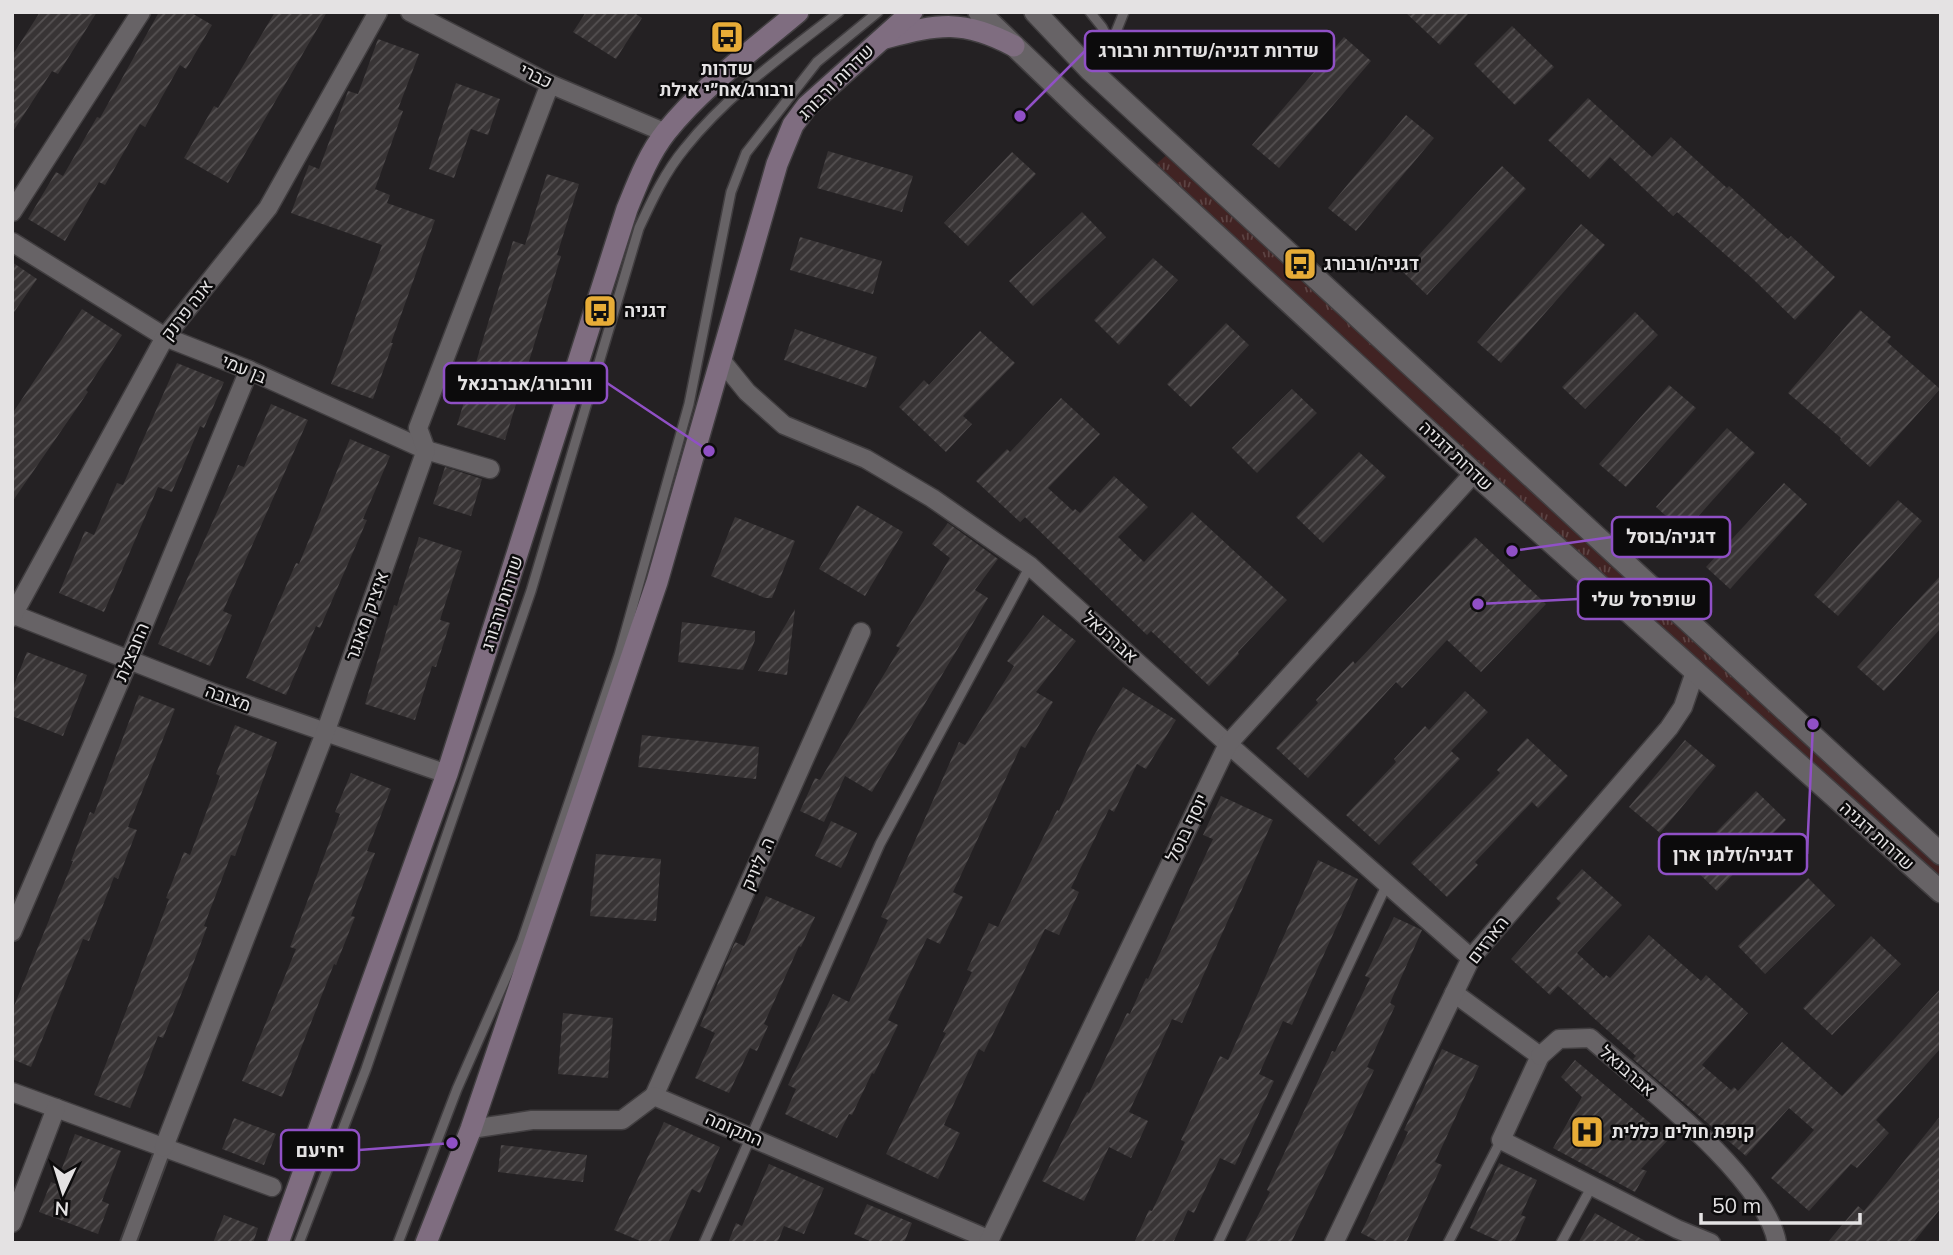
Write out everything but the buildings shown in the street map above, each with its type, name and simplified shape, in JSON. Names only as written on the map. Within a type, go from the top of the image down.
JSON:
[{"type":"main road","name":"שדרות ורבורג","points":[[278,1243],[447,774],[627,209],[643,169],[666,133],[716,81],[798,12]]},
{"type":"main road","name":"שדרות ורבורג","points":[[426,1243],[471,1129],[657,582],[777,164],[793,125],[807,106],[912,12]]},
{"type":"main road","points":[[879,40],[929,27],[968,27],[1014,46]]},
{"type":"street","points":[[12,212],[141,12]]},
{"type":"street","name":"אנה פרנק","points":[[13,615],[165,337],[268,208],[378,12]]},
{"type":"street","name":"כברי","points":[[410,12],[550,84],[666,133]]},
{"type":"street","name":"שדרות דגניה","points":[[979,12],[1475,473],[1941,892]]},
{"type":"street","name":"שדרות דגניה","points":[[1035,12],[1090,70],[1941,853]]},
{"type":"street","name":"איציק מאנגר","points":[[164,1147],[325,733],[426,450],[418,428],[550,84]]},
{"type":"street","name":"בן עמי","points":[[12,242],[165,337],[249,370],[426,450],[490,470]]},
{"type":"street","name":"אברבנאל","points":[[720,360],[747,392],[784,425],[866,459],[932,498],[1030,566],[1471,958]]},
{"type":"street","name":"החבצלת","points":[[12,932],[129,660],[249,370]]},
{"type":"street","name":"יוסף בוסל","points":[[989,1241],[1228,744],[1475,473]]},
{"type":"street","name":"מצובה","points":[[13,615],[325,733],[447,774]]},
{"type":"street","name":"ה. ליויק","points":[[654,1096],[861,632]]},
{"type":"street","name":"הארזים","points":[[1334,1243],[1471,958],[1669,729],[1683,707],[1695,672]]},
{"type":"street","points":[[1454,993],[1540,1056],[1502,1140],[1592,1185],[1675,1233],[1711,1243]]},
{"type":"street","name":"אברבנאל","points":[[1540,1056],[1559,1039],[1590,1038],[1722,1157],[1760,1202],[1775,1231],[1777,1243]]},
{"type":"street","points":[[12,1092],[272,1187]]},
{"type":"street","points":[[471,1129],[532,1120],[622,1120],[654,1096]]},
{"type":"street","name":"התקומה","points":[[654,1096],[752,1136],[989,1241]]},
{"type":"street","points":[[12,1223],[56,1108]]},
{"type":"street","points":[[128,1243],[164,1147]]},
{"type":"lane","points":[[299,1243],[366,1069],[531,591],[639,228],[657,189],[684,149],[716,114],[766,68],[839,12]]},
{"type":"lane","points":[[398,1243],[457,1089],[522,941],[620,655],[689,404],[731,192],[746,153],[817,62],[878,12]]},
{"type":"lane","points":[[1090,12],[1099,17],[1111,45]]},
{"type":"lane","points":[[1090,70],[1096,70],[1103,64],[1124,12]]},
{"type":"lane","points":[[704,1243],[880,844],[1030,566]]},
{"type":"lane","points":[[1218,1243],[1387,884]]},
{"type":"lane","points":[[1448,1243],[1502,1140]]},
{"type":"lane","points":[[1561,1243],[1592,1185]]},
{"type":"green space","points":[[1172,150],[1941,862],[1941,885],[1150,170]]},
{"type":"place","name":"שדרות ורבורג/אח״י אילת","points":[[727,37]]},
{"type":"place","name":"שדרות דגניה/שדרות ורבורג","points":[[1020,116]]},
{"type":"place","name":"דגניה/ורבורג","points":[[1300,264]]},
{"type":"place","name":"דגניה","points":[[600,311]]},
{"type":"place","name":"וורבורג/אברבנאל","points":[[709,451]]},
{"type":"place","name":"דגניה/בוסל","points":[[1512,551]]},
{"type":"place","name":"שופרסל שלי","points":[[1478,604]]},
{"type":"place","name":"דגניה/זלמן ארן","points":[[1813,724]]},
{"type":"place","name":"קופת חולים כללית","points":[[1587,1132]]},
{"type":"place","name":"יחיעם","points":[[452,1143]]}]
